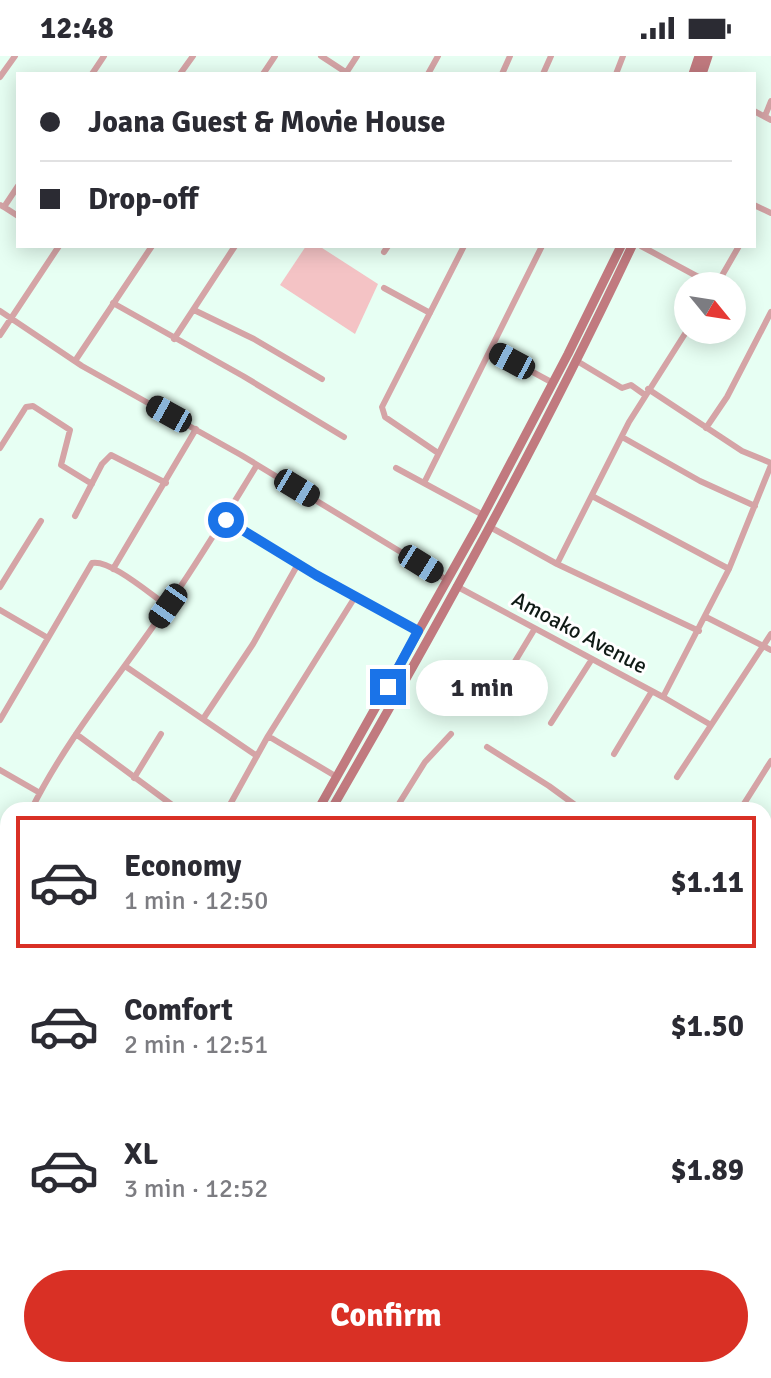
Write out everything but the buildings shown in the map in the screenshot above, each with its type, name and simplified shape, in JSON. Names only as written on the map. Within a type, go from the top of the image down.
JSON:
[{"type":"street","points":[[0,77],[15,56]]},
{"type":"street","points":[[261,56],[272,59]]},
{"type":"street","points":[[321,56],[345,72]]},
{"type":"street","points":[[768,118],[771,101]]},
{"type":"street","points":[[2,206],[16,188]]},
{"type":"street","points":[[757,206],[771,213]]},
{"type":"street","points":[[0,335],[58,248]]},
{"type":"street","points":[[75,361],[151,248]]},
{"type":"street","points":[[174,339],[234,248]]},
{"type":"street","points":[[438,453],[385,417],[382,407],[463,248]]},
{"type":"street","points":[[424,483],[541,248]]},
{"type":"street","points":[[334,802],[342,780],[418,631],[553,383],[620,248]]},
{"type":"street","points":[[324,802],[342,780],[490,527],[577,361],[631,248]]},
{"type":"street","points":[[645,248],[689,272]]},
{"type":"street","points":[[723,272],[738,248]]},
{"type":"street","points":[[384,288],[430,313]]},
{"type":"street","points":[[113,303],[344,437]]},
{"type":"street","points":[[194,310],[254,339],[322,379]]},
{"type":"street","points":[[0,311],[75,361],[196,429],[447,580]]},
{"type":"street","points":[[706,428],[727,397],[771,312]]},
{"type":"street","points":[[557,564],[622,437],[678,344]]},
{"type":"street","points":[[492,350],[553,383]]},
{"type":"street","points":[[577,361],[622,388],[631,385],[647,392],[742,451],[771,464]]},
{"type":"street","points":[[0,448],[29,406],[70,430],[61,465],[92,484]]},
{"type":"street","points":[[113,569],[196,429]]},
{"type":"street","points":[[622,437],[700,481],[755,506]]},
{"type":"street","points":[[75,516],[106,457],[111,455],[166,483]]},
{"type":"street","name":"Amoako Avenue","points":[[456,586],[663,697],[729,569],[771,464]]},
{"type":"street","points":[[35,802],[76,734],[226,520],[257,465]]},
{"type":"street","points":[[396,468],[483,515]]},
{"type":"street","points":[[592,496],[729,569]]},
{"type":"street","points":[[226,520],[418,631]]},
{"type":"street","points":[[0,587],[41,521]]},
{"type":"street","points":[[490,527],[557,564],[699,631]]},
{"type":"street","points":[[0,720],[92,563],[100,562],[113,569],[168,606]]},
{"type":"street","points":[[203,719],[253,644],[298,564]]},
{"type":"street","points":[[231,802],[268,736],[355,597]]},
{"type":"street","points":[[0,610],[48,638]]},
{"type":"street","points":[[706,617],[771,650]]},
{"type":"street","points":[[485,711],[534,630]]},
{"type":"street","points":[[677,777],[771,634]]},
{"type":"street","points":[[551,723],[592,659]]},
{"type":"street","points":[[125,666],[257,756]]},
{"type":"street","points":[[614,754],[652,691]]},
{"type":"street","points":[[663,697],[711,725]]},
{"type":"street","points":[[76,734],[168,802]]},
{"type":"street","points":[[134,778],[161,734]]},
{"type":"street","points":[[403,802],[425,762],[451,734]]},
{"type":"street","points":[[268,736],[342,780]]},
{"type":"street","points":[[487,747],[571,802]]},
{"type":"street","points":[[745,802],[771,761]]},
{"type":"street","points":[[0,770],[40,793]]},
{"type":"shaded area","points":[[305,248],[322,248],[378,284],[355,334],[280,285]]},
{"type":"route","points":[[226,520],[316,575],[418,631],[388,687]]}]
